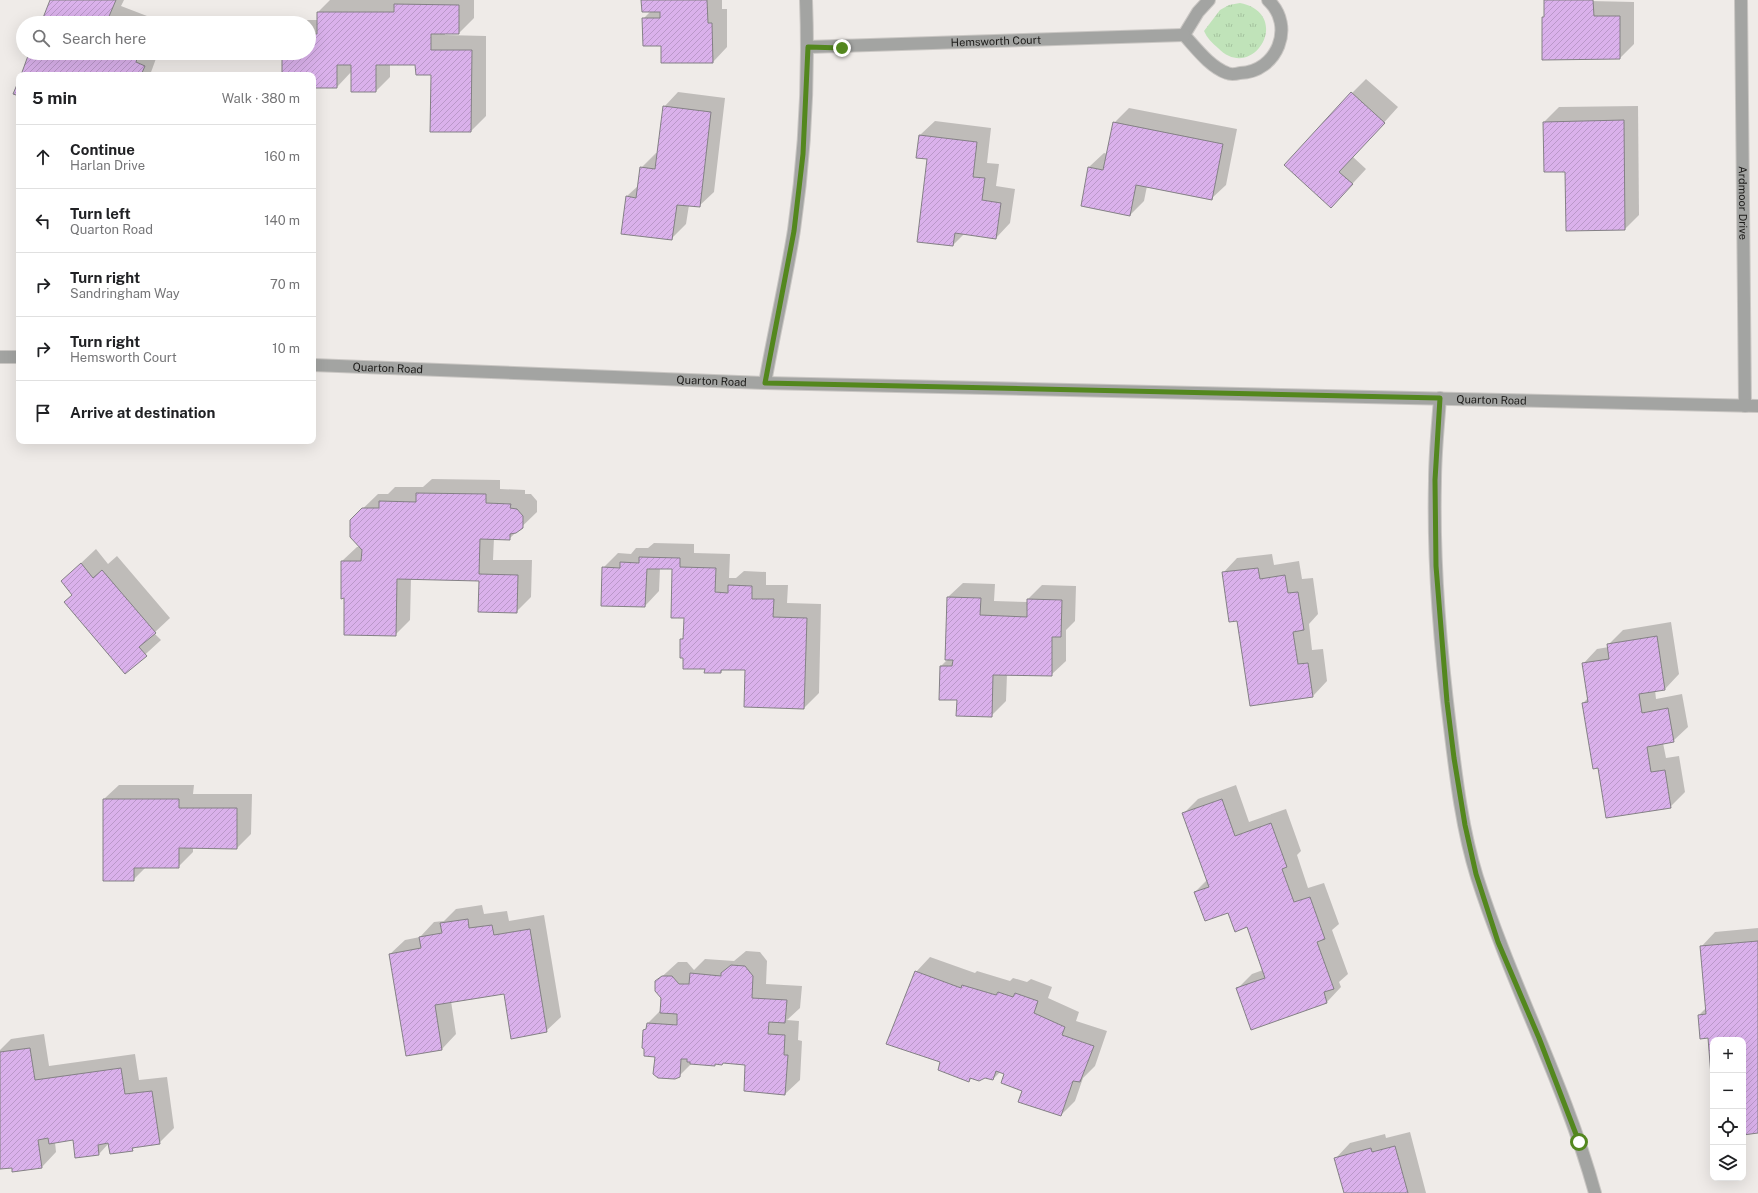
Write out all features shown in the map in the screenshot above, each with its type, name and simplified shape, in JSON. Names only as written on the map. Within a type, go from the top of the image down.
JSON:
[{"type":"street","points":[[765,383],[794,231],[803,154],[808,47],[806,0]]},
{"type":"street","points":[[1209,0],[1198,12],[1184,35],[1210,62],[1228,74],[1248,73],[1266,65],[1277,52],[1282,38],[1282,22],[1274,6],[1268,0]]},
{"type":"street","name":"Ardmoor Drive","points":[[1741,0],[1745,406]]},
{"type":"street","name":"Hemsworth Court","points":[[808,47],[1184,35]]},
{"type":"street","points":[[0,357],[16,357]]},
{"type":"street","name":"Quarton Road","points":[[316,364],[765,383],[1758,406]]},
{"type":"street","points":[[1440,398],[1435,480],[1436,566],[1447,702],[1465,825],[1476,874],[1498,942],[1563,1099],[1595,1193]]},
{"type":"green space","points":[[1240,3],[1256,10],[1264,20],[1266,32],[1262,43],[1255,52],[1244,58],[1231,57],[1218,48],[1204,31],[1220,10],[1229,5]]},
{"type":"building","points":[[50,0],[116,0],[109,16],[44,16]]},
{"type":"building","points":[[641,0],[707,0],[708,23],[712,23],[713,63],[661,63],[661,46],[643,46],[642,18],[660,18],[660,12],[642,12]]},
{"type":"building","points":[[1544,0],[1593,0],[1594,16],[1620,16],[1620,59],[1542,60],[1542,17],[1544,17]]},
{"type":"building","points":[[394,4],[459,5],[459,34],[431,34],[431,50],[472,50],[471,132],[430,132],[431,75],[416,75],[415,65],[376,65],[376,92],[351,92],[351,65],[337,65],[337,88],[316,88],[316,72],[282,72],[282,60],[316,60],[317,12],[394,12]]},
{"type":"building","points":[[26,60],[137,60],[136,62],[145,66],[142,72],[22,72]]},
{"type":"building","points":[[16,87],[16,95],[13,94]]},
{"type":"building","points":[[1351,92],[1385,123],[1339,172],[1353,184],[1331,208],[1284,165]]},
{"type":"building","points":[[663,106],[711,112],[700,207],[677,205],[672,240],[621,234],[626,196],[636,198],[640,167],[655,169]]},
{"type":"building","points":[[1624,120],[1625,230],[1566,231],[1565,172],[1544,172],[1543,122]]},
{"type":"building","points":[[1113,122],[1223,144],[1212,200],[1136,185],[1130,216],[1081,206],[1088,167],[1103,170]]},
{"type":"building","points":[[919,135],[977,142],[973,177],[985,178],[982,200],[1001,203],[996,239],[955,233],[953,246],[917,242],[927,159],[916,158]]},
{"type":"building","points":[[416,493],[486,494],[486,503],[511,504],[510,508],[517,509],[523,516],[523,528],[516,533],[510,534],[510,540],[480,539],[479,574],[518,575],[517,613],[478,612],[479,581],[397,579],[396,636],[344,635],[344,598],[341,599],[341,561],[361,561],[362,550],[350,537],[350,520],[362,508],[379,508],[379,501],[416,502]]},
{"type":"building","points":[[639,557],[680,558],[680,567],[716,568],[715,592],[728,593],[728,585],[752,586],[752,599],[774,599],[773,617],[807,618],[804,709],[744,707],[745,670],[721,670],[721,673],[704,673],[705,669],[683,669],[683,658],[680,658],[680,639],[683,639],[684,618],[671,618],[672,569],[647,569],[645,607],[601,606],[602,567],[620,568],[620,562],[639,563]]},
{"type":"building","points":[[81,563],[93,578],[102,570],[156,633],[139,647],[147,656],[125,674],[64,602],[72,595],[61,581]]},
{"type":"building","points":[[1258,568],[1260,579],[1285,575],[1288,593],[1298,592],[1304,630],[1293,632],[1298,664],[1308,663],[1313,697],[1250,706],[1237,621],[1229,622],[1222,572]]},
{"type":"building","points":[[947,597],[981,598],[980,615],[1027,617],[1027,599],[1062,600],[1061,637],[1052,637],[1052,676],[993,675],[992,717],[956,716],[957,700],[939,700],[940,666],[952,666],[953,660],[945,660]]},
{"type":"building","points":[[1657,636],[1665,690],[1639,694],[1642,713],[1668,708],[1674,742],[1647,747],[1651,772],[1665,770],[1671,808],[1606,818],[1598,768],[1593,769],[1582,703],[1588,702],[1582,663],[1609,659],[1607,644]]},
{"type":"building","points":[[103,799],[179,799],[179,808],[237,808],[237,849],[179,848],[179,868],[134,868],[134,881],[103,881]]},
{"type":"building","points":[[1222,799],[1235,836],[1271,823],[1287,867],[1282,869],[1294,902],[1310,897],[1325,939],[1317,942],[1334,989],[1324,992],[1327,1003],[1251,1030],[1236,988],[1265,978],[1247,927],[1235,932],[1228,913],[1205,921],[1194,892],[1209,887],[1182,813]]},
{"type":"building","points":[[468,919],[469,928],[492,925],[494,935],[530,929],[547,1032],[511,1039],[504,994],[435,1005],[442,1050],[406,1056],[389,954],[421,948],[419,937],[442,933],[440,923]]},
{"type":"building","points":[[1758,941],[1758,1133],[1746,1135],[1746,1037],[1710,1037],[1710,1063],[1708,1038],[1700,1039],[1698,1015],[1706,1014],[1700,946]]},
{"type":"building","points":[[731,965],[745,966],[753,976],[752,998],[787,1000],[785,1023],[769,1022],[768,1034],[785,1035],[784,1055],[788,1055],[785,1095],[744,1091],[745,1065],[723,1063],[722,1065],[715,1064],[715,1066],[690,1064],[690,1062],[687,1062],[687,1059],[681,1059],[680,1077],[675,1079],[658,1078],[653,1074],[655,1057],[644,1056],[644,1049],[642,1048],[643,1030],[646,1029],[647,1023],[677,1025],[677,1014],[660,1013],[661,998],[655,991],[655,981],[662,976],[672,976],[679,984],[689,984],[690,973],[721,976],[721,973]]},
{"type":"building","points":[[915,971],[961,988],[962,985],[996,995],[998,992],[1013,997],[1015,993],[1038,1001],[1034,1013],[1065,1027],[1062,1035],[1094,1046],[1080,1082],[1073,1081],[1061,1116],[1018,1102],[1022,1091],[1001,1083],[1004,1074],[996,1071],[993,1080],[985,1078],[979,1081],[970,1078],[969,1082],[938,1070],[940,1062],[886,1044]]},
{"type":"building","points":[[30,1048],[35,1080],[121,1068],[125,1094],[152,1091],[160,1144],[132,1148],[133,1151],[110,1154],[108,1143],[98,1145],[99,1155],[75,1158],[73,1140],[49,1144],[48,1138],[38,1140],[42,1168],[12,1172],[12,1168],[0,1169],[0,1052]]},
{"type":"building","points":[[1395,1146],[1408,1193],[1344,1193],[1334,1158],[1371,1148],[1372,1152]]},
{"type":"route","points":[[842,48],[808,47],[808,74],[803,154],[794,231],[765,383],[1440,398],[1435,480],[1436,566],[1447,702],[1465,825],[1476,874],[1498,942],[1539,1038],[1579,1142]]}]
